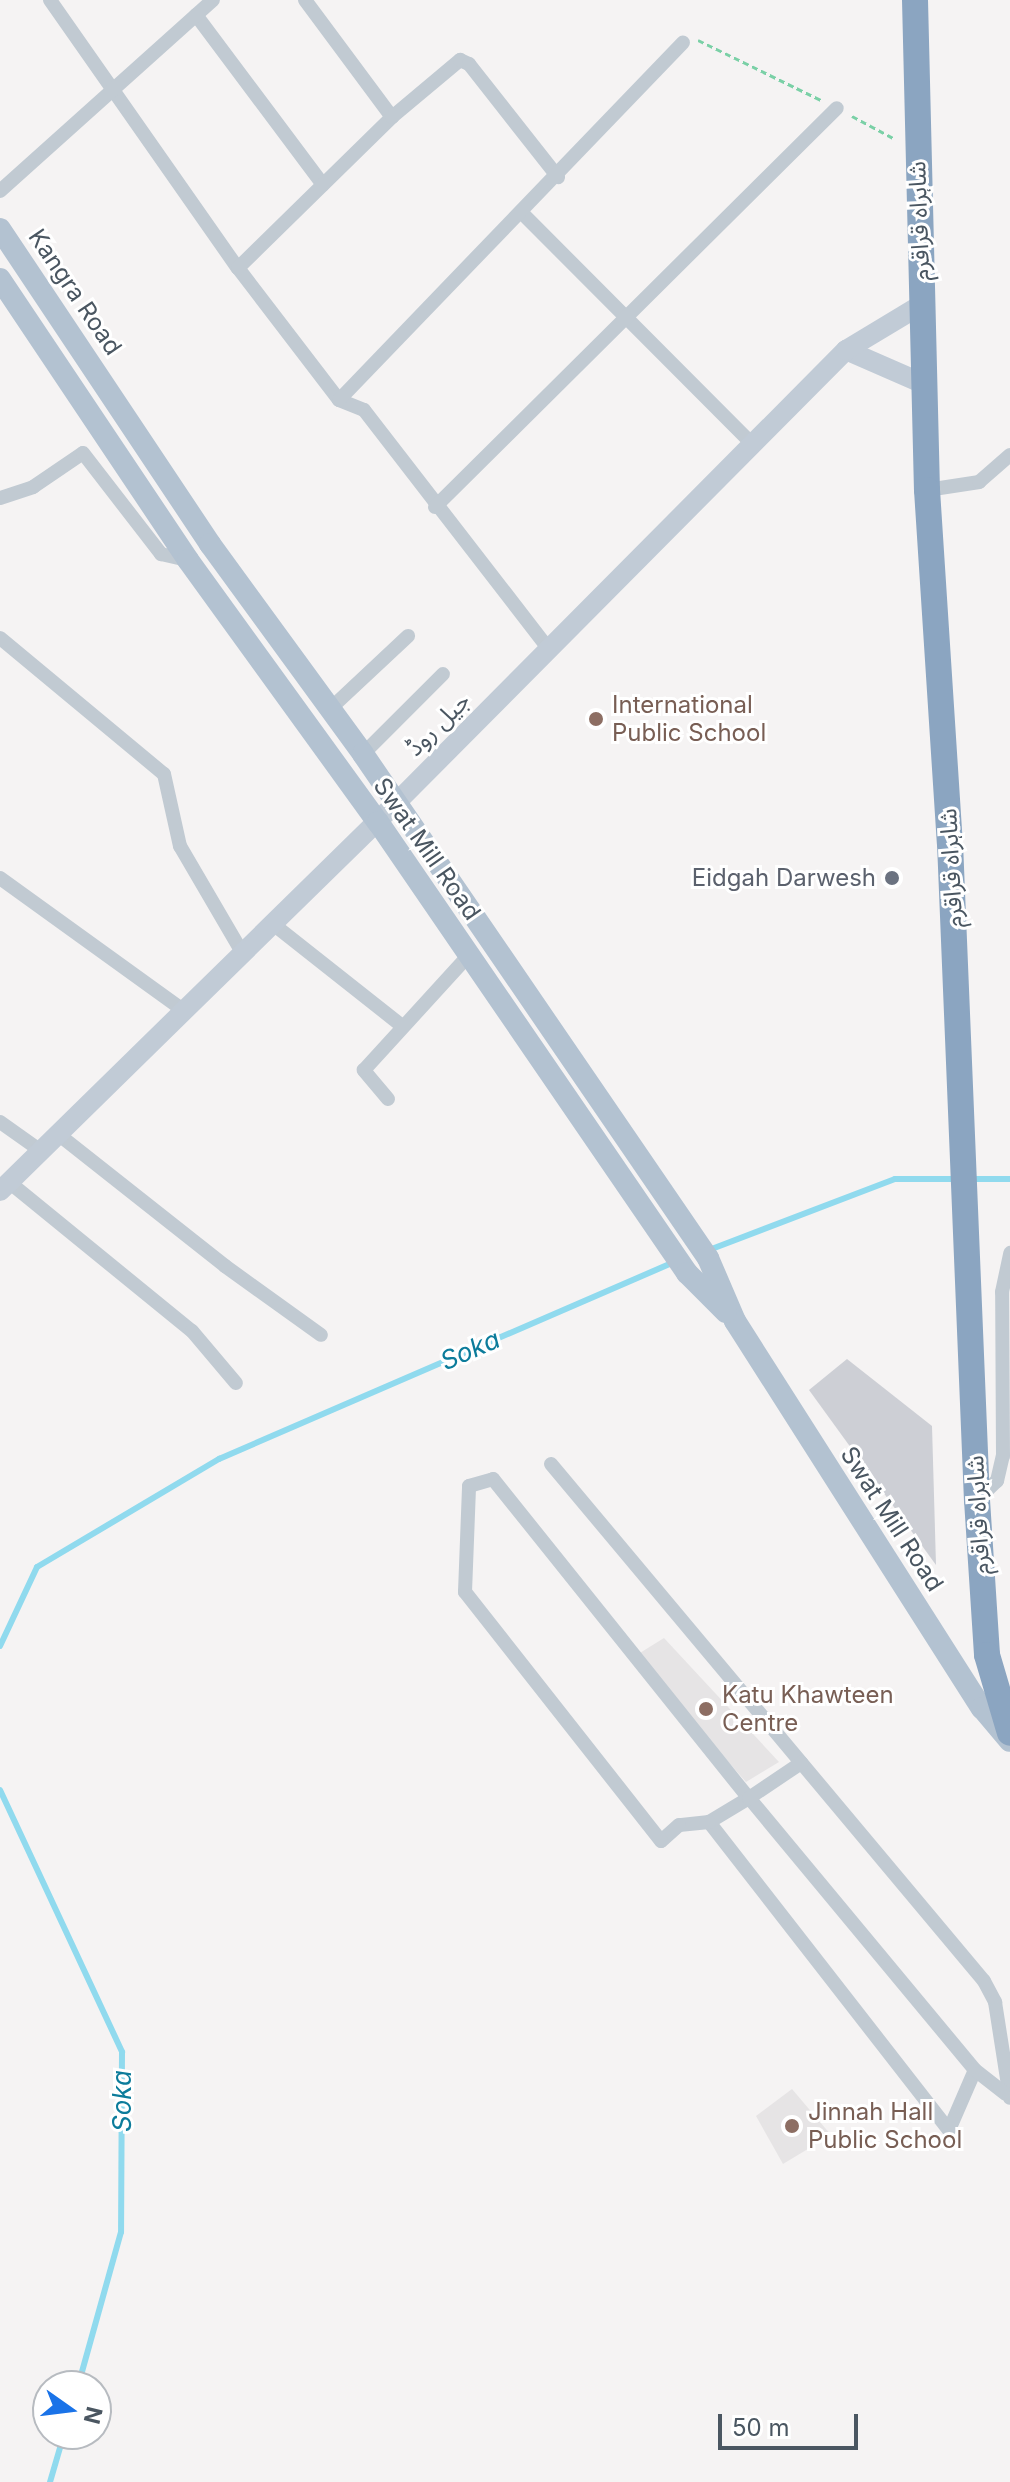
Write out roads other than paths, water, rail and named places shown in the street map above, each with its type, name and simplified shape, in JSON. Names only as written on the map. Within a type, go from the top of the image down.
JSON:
[{"type":"highway","name":"شاہراہ قراقرم","points":[[915,0],[927,490],[963,1126],[977,1500],[987,1655],[1010,1733]]},
{"type":"main road","name":"Kangra Road","points":[[0,229],[106,385]]},
{"type":"main road","name":"Swat Mill Road","points":[[0,279],[84,399],[188,560],[378,822],[687,1273],[735,1321]]},
{"type":"main road","name":"Swat Mill Road","points":[[106,385],[210,544],[363,754],[708,1258],[735,1321],[982,1708],[1010,1741]]},
{"type":"street","points":[[50,0],[238,268],[339,400],[364,410],[435,507],[549,649]]},
{"type":"street","points":[[0,191],[213,0]]},
{"type":"street","points":[[305,0],[392,117]]},
{"type":"street","points":[[196,15],[323,185]]},
{"type":"street","points":[[339,400],[523,214],[683,42]]},
{"type":"street","points":[[238,268],[392,117],[460,60],[469,64],[558,177]]},
{"type":"street","points":[[435,507],[837,108]]},
{"type":"street","points":[[523,214],[753,445]]},
{"type":"street","name":"جیل روڈ","points":[[5,1186],[378,822],[846,350],[921,305]]},
{"type":"street","points":[[846,350],[924,384]]},
{"type":"street","points":[[0,498],[33,487],[83,453],[161,554],[188,560]]},
{"type":"street","points":[[927,490],[979,482],[1010,455]]},
{"type":"street","points":[[330,709],[408,636]]},
{"type":"street","points":[[0,638],[164,774],[180,846],[242,952]]},
{"type":"street","points":[[363,754],[443,674]]},
{"type":"street","points":[[0,878],[183,1010]]},
{"type":"street","points":[[273,924],[402,1026]]},
{"type":"street","points":[[388,1099],[364,1070],[469,955]]},
{"type":"street","points":[[0,1122],[41,1151]]},
{"type":"street","points":[[58,1134],[225,1266],[321,1335]]},
{"type":"street","points":[[5,1186],[192,1331],[236,1383]]},
{"type":"street","points":[[977,1500],[997,1481],[1003,1456],[1002,1292],[1010,1253]]},
{"type":"street","points":[[551,1464],[984,1981],[995,2002],[1008,2096]]},
{"type":"street","points":[[801,1763],[749,1798],[709,1822],[679,1825],[661,1841],[465,1592],[469,1486],[493,1479],[749,1798],[975,2070],[1008,2096]]},
{"type":"street","points":[[709,1822],[949,2130],[975,2070]]},
{"type":"waterway","name":"Soka","points":[[709,1250],[895,1179],[957,1179]]},
{"type":"waterway","name":"Soka","points":[[972,1179],[1010,1179]]},
{"type":"waterway","name":"Soka","points":[[0,1646],[37,1567],[219,1459],[672,1263]]},
{"type":"waterway","name":"Soka","points":[[0,1790],[122,2052],[121,2232],[82,2370]]},
{"type":"waterway","name":"Soka","points":[[50,2482],[59,2450]]},
{"type":"place","name":"International Public School","points":[[596,719]]},
{"type":"place","name":"Eidgah Darwesh","points":[[892,878]]},
{"type":"place","name":"Katu Khawteen Centre","points":[[706,1709]]},
{"type":"place","name":"Jinnah Hall Public School","points":[[792,2126]]}]
